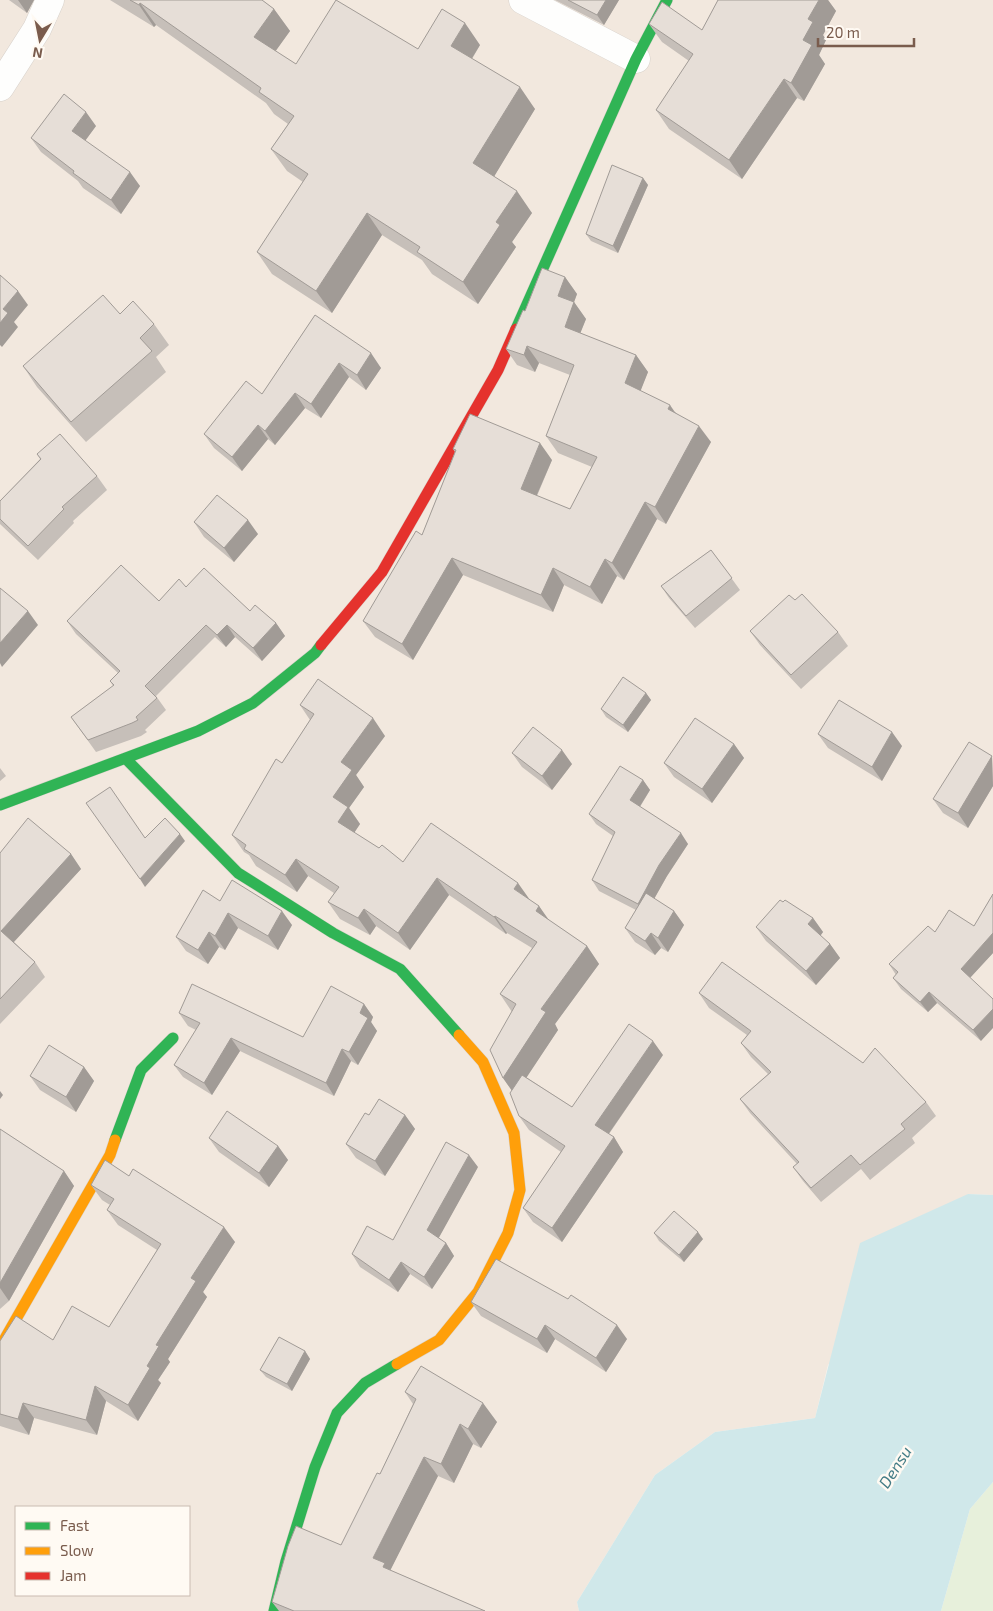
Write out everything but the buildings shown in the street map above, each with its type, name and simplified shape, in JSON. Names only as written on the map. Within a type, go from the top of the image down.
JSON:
[{"type":"street","points":[[0,87],[37,29],[50,0]]},
{"type":"street","points":[[523,0],[636,59]]},
{"type":"street","points":[[0,806],[198,731],[253,703],[315,653],[382,572],[498,370],[636,59],[667,0]]},
{"type":"street","points":[[126,759],[238,873],[333,933],[400,969],[483,1062],[514,1133],[520,1190],[508,1234],[478,1292],[439,1340],[365,1383],[337,1413],[315,1467],[286,1561],[274,1611]]},
{"type":"street","points":[[0,1347],[110,1155],[142,1070],[174,1038]]},
{"type":"shaded area","points":[[0,0],[993,0],[993,1195],[968,1194],[828,1365],[815,1418],[715,1432],[655,1475],[577,1602],[579,1611],[0,1611]]},
{"type":"green space","points":[[993,1482],[993,1611],[941,1611],[970,1509]]},
{"type":"water","name":"Densu","points":[[968,1194],[993,1195],[993,1482],[970,1509],[941,1611],[579,1611],[577,1602],[655,1475],[715,1432],[815,1418],[860,1243]]},
{"type":"traffic: fast","points":[[516,329],[636,59],[667,0]]},
{"type":"traffic: fast","points":[[0,805],[198,731],[253,703],[315,653],[321,645]]},
{"type":"traffic: fast","points":[[126,759],[238,873],[333,933],[400,969],[459,1035]]},
{"type":"traffic: fast","points":[[115,1140],[141,1070],[173,1038]]},
{"type":"traffic: fast","points":[[274,1611],[286,1561],[315,1467],[337,1413],[365,1383],[397,1364]]},
{"type":"traffic: slow","points":[[397,1364],[439,1340],[478,1292],[508,1233],[520,1190],[514,1133],[483,1062],[459,1035]]},
{"type":"traffic: slow","points":[[0,1347],[110,1155],[115,1140]]},
{"type":"traffic: jam","points":[[321,645],[382,572],[498,370],[516,329]]}]
